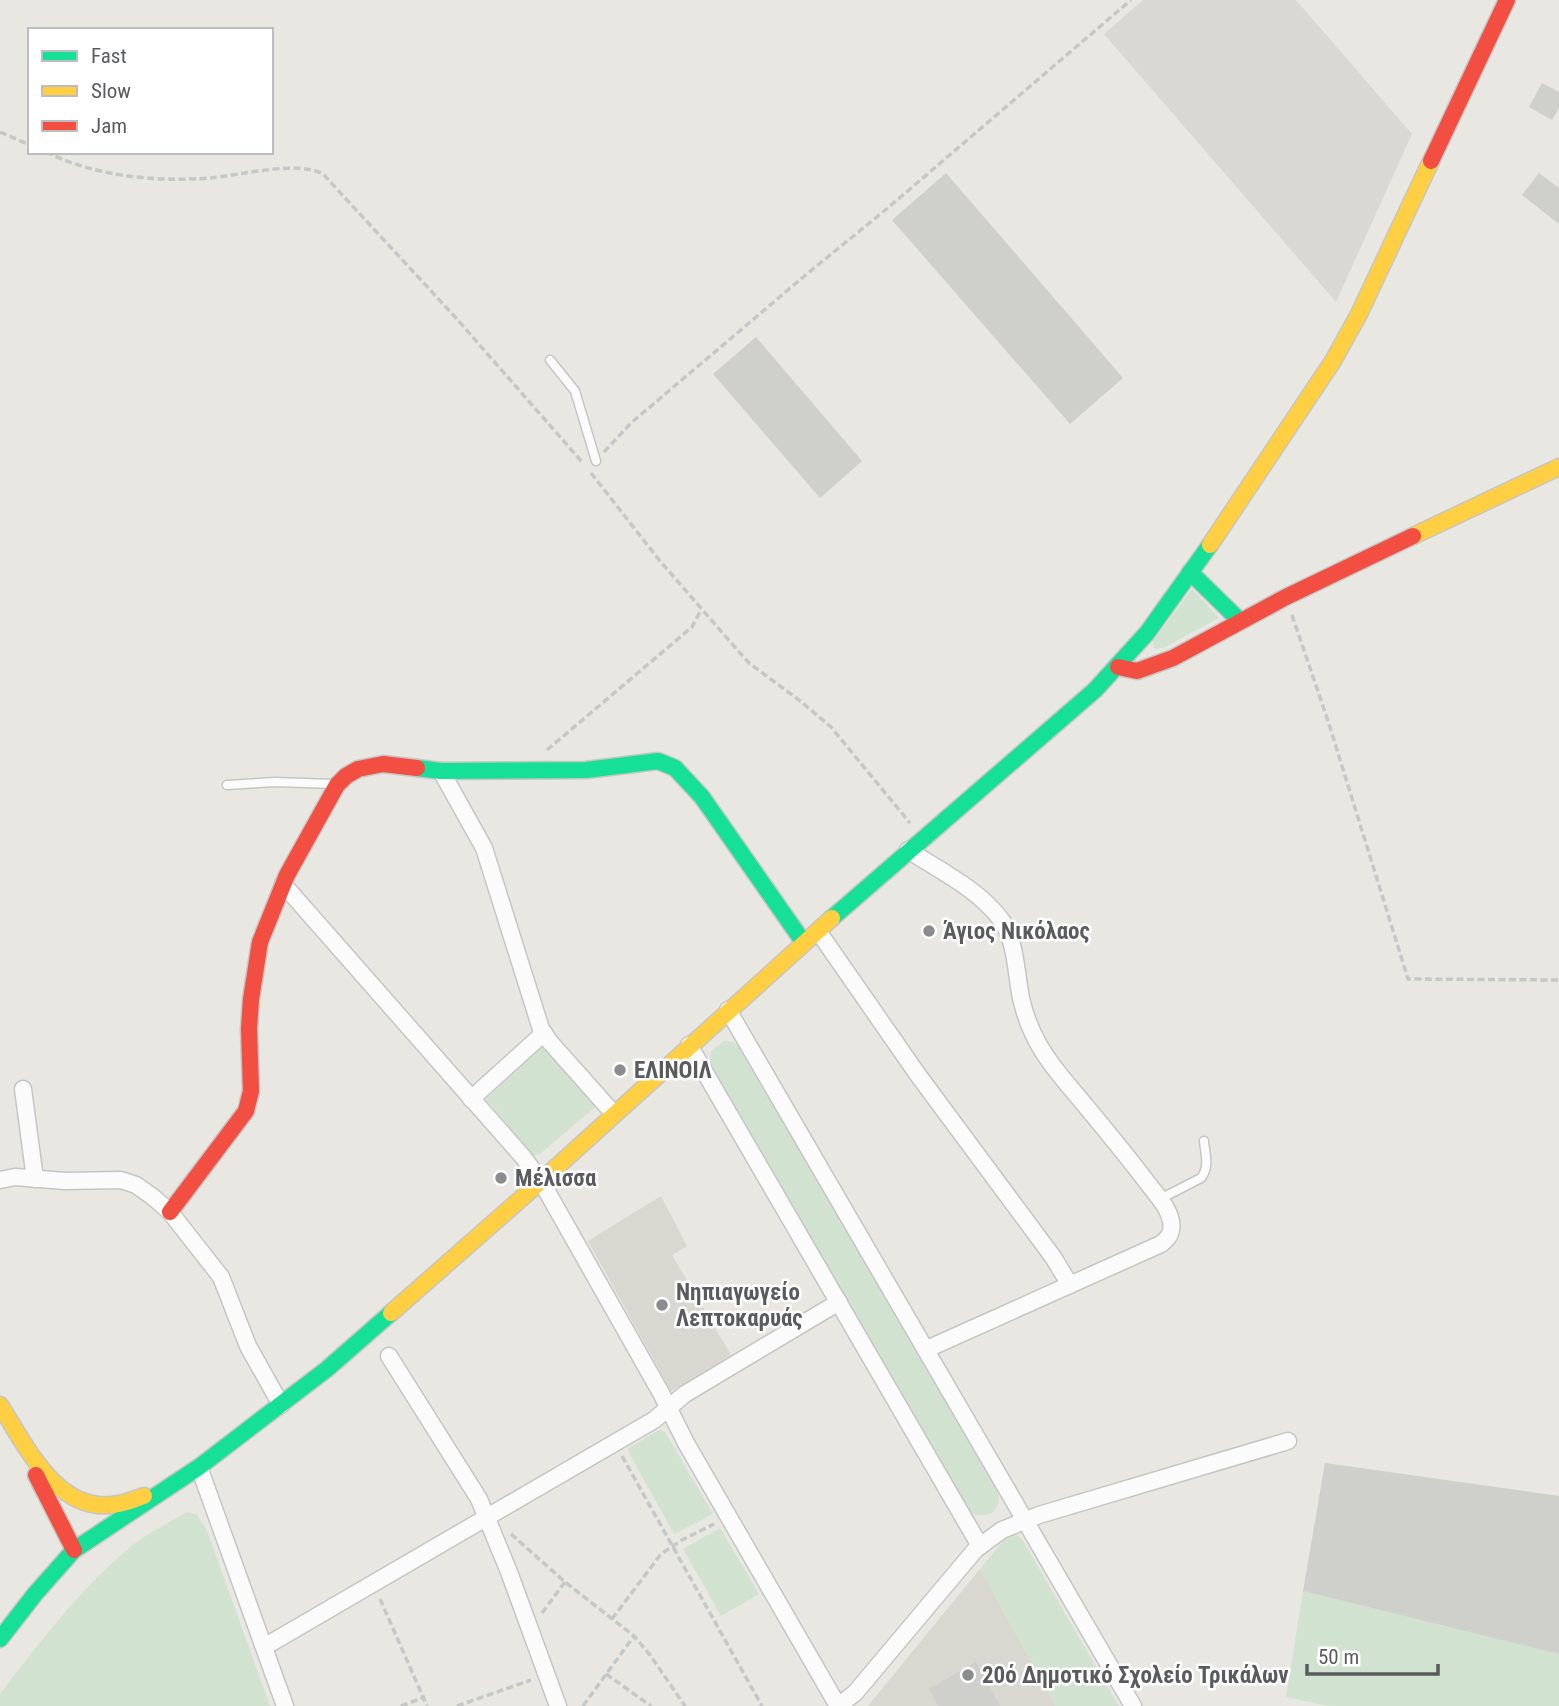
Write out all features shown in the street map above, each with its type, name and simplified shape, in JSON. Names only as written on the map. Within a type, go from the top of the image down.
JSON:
[{"type":"street","points":[[0,1639],[74,1550],[199,1467],[358,1342],[908,850],[1046,733],[1118,667],[1147,633],[1227,522],[1333,362],[1365,302],[1507,0]]},
{"type":"street","points":[[1118,667],[1137,671],[1173,658],[1286,597],[1559,467]]},
{"type":"street","points":[[1191,572],[1240,621]]},
{"type":"street","points":[[170,1212],[246,1111],[251,1091],[249,1029],[260,942],[283,884],[337,785],[358,769],[383,764],[441,771],[586,770],[644,761],[668,763],[684,775],[702,797],[804,943]]},
{"type":"street","points":[[441,771],[484,848],[544,1033],[614,1114]]},
{"type":"street","points":[[908,850],[981,900],[1000,919],[1010,939],[1026,1019],[1040,1050],[1113,1137],[1160,1199],[1171,1220],[1170,1234],[1166,1240],[927,1349]]},
{"type":"street","points":[[283,884],[523,1157],[541,1181],[838,1706],[855,1693],[980,1546],[1002,1530],[1023,1520],[1288,1441]]},
{"type":"street","points":[[818,931],[918,1075],[1053,1257],[1070,1285]]},
{"type":"street","points":[[728,1010],[1133,1706]]},
{"type":"street","points":[[471,1099],[544,1033]]},
{"type":"street","points":[[690,1045],[980,1546]]},
{"type":"street","points":[[23,1089],[35,1179]]},
{"type":"street","points":[[0,1180],[15,1177],[65,1181],[121,1180],[146,1191],[170,1212],[221,1277],[248,1346],[281,1405]]},
{"type":"street","points":[[264,1647],[614,1442],[668,1409],[698,1386],[839,1302]]},
{"type":"street","points":[[389,1356],[479,1499],[558,1706]]},
{"type":"street","points":[[1,1407],[51,1482],[79,1503],[96,1506],[134,1501],[172,1484]]},
{"type":"street","points":[[1,1407],[74,1550]]},
{"type":"street","points":[[199,1467],[285,1706]]},
{"type":"lane","points":[[550,360],[575,391],[596,461]]},
{"type":"lane","points":[[227,785],[297,781],[337,785]]},
{"type":"lane","points":[[1160,1199],[1201,1178],[1205,1173],[1207,1168],[1203,1141]]},
{"type":"path","points":[[596,461],[631,424],[1131,0]]},
{"type":"path","points":[[0,132],[28,144]]},
{"type":"path","points":[[51,154],[86,168],[156,178],[212,177],[297,167],[313,169],[323,174],[456,318],[588,469],[701,609],[750,663],[831,727],[922,838]]},
{"type":"path","points":[[1286,597],[1329,724],[1408,979],[1559,980]]},
{"type":"path","points":[[545,752],[692,627],[701,609]]},
{"type":"path","points":[[614,1442],[762,1706]]},
{"type":"path","points":[[487,1517],[634,1636],[685,1706]]},
{"type":"path","points":[[612,1619],[655,1561],[672,1546],[729,1517]]},
{"type":"path","points":[[530,1629],[565,1581]]},
{"type":"path","points":[[373,1584],[427,1706]]},
{"type":"path","points":[[583,1706],[634,1636]]},
{"type":"path","points":[[457,1706],[547,1674]]},
{"type":"path","points":[[606,1675],[651,1706]]},
{"type":"path","points":[[401,1706],[425,1697]]},
{"type":"shaded area","points":[[1143,0],[1296,0],[1412,134],[1336,302],[1104,34]]},
{"type":"shaded area","name":"Νηπιαγωγείο Λεπτοκαρυάς","points":[[661,1196],[687,1246],[672,1255],[731,1355],[671,1391],[588,1241]]},
{"type":"shaded area","points":[[980,1569],[1056,1706],[868,1706]]},
{"type":"green space","points":[[1192,589],[1219,618],[1165,647],[1153,648],[1154,640]]},
{"type":"green space","points":[[724,1041],[734,1042],[743,1051],[994,1486],[999,1500],[992,1513],[974,1514],[961,1502],[713,1070],[710,1063],[711,1051]]},
{"type":"green space","points":[[542,1047],[546,1048],[595,1107],[540,1154],[533,1155],[486,1099]]},
{"type":"green space","points":[[659,1430],[665,1432],[713,1514],[674,1534],[627,1449]]},
{"type":"green space","points":[[187,1512],[197,1515],[206,1528],[270,1706],[0,1706],[0,1694],[44,1637],[92,1582],[135,1544]]},
{"type":"green space","points":[[720,1528],[759,1594],[721,1616],[683,1549]]},
{"type":"green space","points":[[1012,1530],[1023,1541],[1119,1706],[1056,1706],[980,1569]]},
{"type":"green space","points":[[1303,1591],[1559,1654],[1559,1706],[1329,1706],[1286,1697]]},
{"type":"building","points":[[1542,83],[1559,92],[1559,108],[1552,120],[1529,107]]},
{"type":"building","points":[[946,173],[1123,378],[1070,424],[892,220]]},
{"type":"building","points":[[1539,173],[1559,188],[1559,224],[1522,195]]},
{"type":"building","points":[[756,337],[862,461],[820,498],[713,374]]},
{"type":"building","points":[[1325,1463],[1559,1496],[1559,1654],[1303,1591]]},
{"type":"building","name":"20ό Δημοτικό Σχολείο Τρικάλων","points":[[976,1662],[1000,1706],[938,1706],[929,1689]]},
{"type":"traffic: fast","points":[[832,918],[1095,690],[1147,633],[1210,545]]},
{"type":"traffic: fast","points":[[1190,572],[1240,621]]},
{"type":"traffic: fast","points":[[417,768],[441,771],[586,770],[658,761],[675,768],[702,797],[804,943]]},
{"type":"traffic: fast","points":[[0,1639],[74,1550],[199,1467],[327,1369],[391,1313]]},
{"type":"traffic: slow","points":[[1210,545],[1333,361],[1359,314],[1431,161]]},
{"type":"traffic: slow","points":[[1413,536],[1559,467]]},
{"type":"traffic: slow","points":[[391,1313],[832,918]]},
{"type":"traffic: slow","points":[[0,1405],[33,1458],[61,1489],[78,1499],[97,1505],[118,1504],[144,1496]]},
{"type":"traffic: jam","points":[[1431,161],[1507,0]]},
{"type":"traffic: jam","points":[[1118,667],[1137,671],[1173,658],[1286,597],[1413,536]]},
{"type":"traffic: jam","points":[[170,1212],[246,1111],[251,1091],[251,999],[260,942],[287,875],[337,785],[358,769],[383,764],[417,768]]},
{"type":"traffic: jam","points":[[36,1475],[74,1550]]},
{"type":"place","name":"Άγιος Νικόλαος","points":[[929,931]]},
{"type":"place","name":"ΕΛΙΝΟΙΛ","points":[[620,1070]]},
{"type":"place","name":"Μέλισσα","points":[[501,1178]]},
{"type":"place","name":"Νηπιαγωγείο Λεπτοκαρυάς","points":[[662,1305]]},
{"type":"place","name":"20ό Δημοτικό Σχολείο Τρικάλων","points":[[968,1675]]}]
